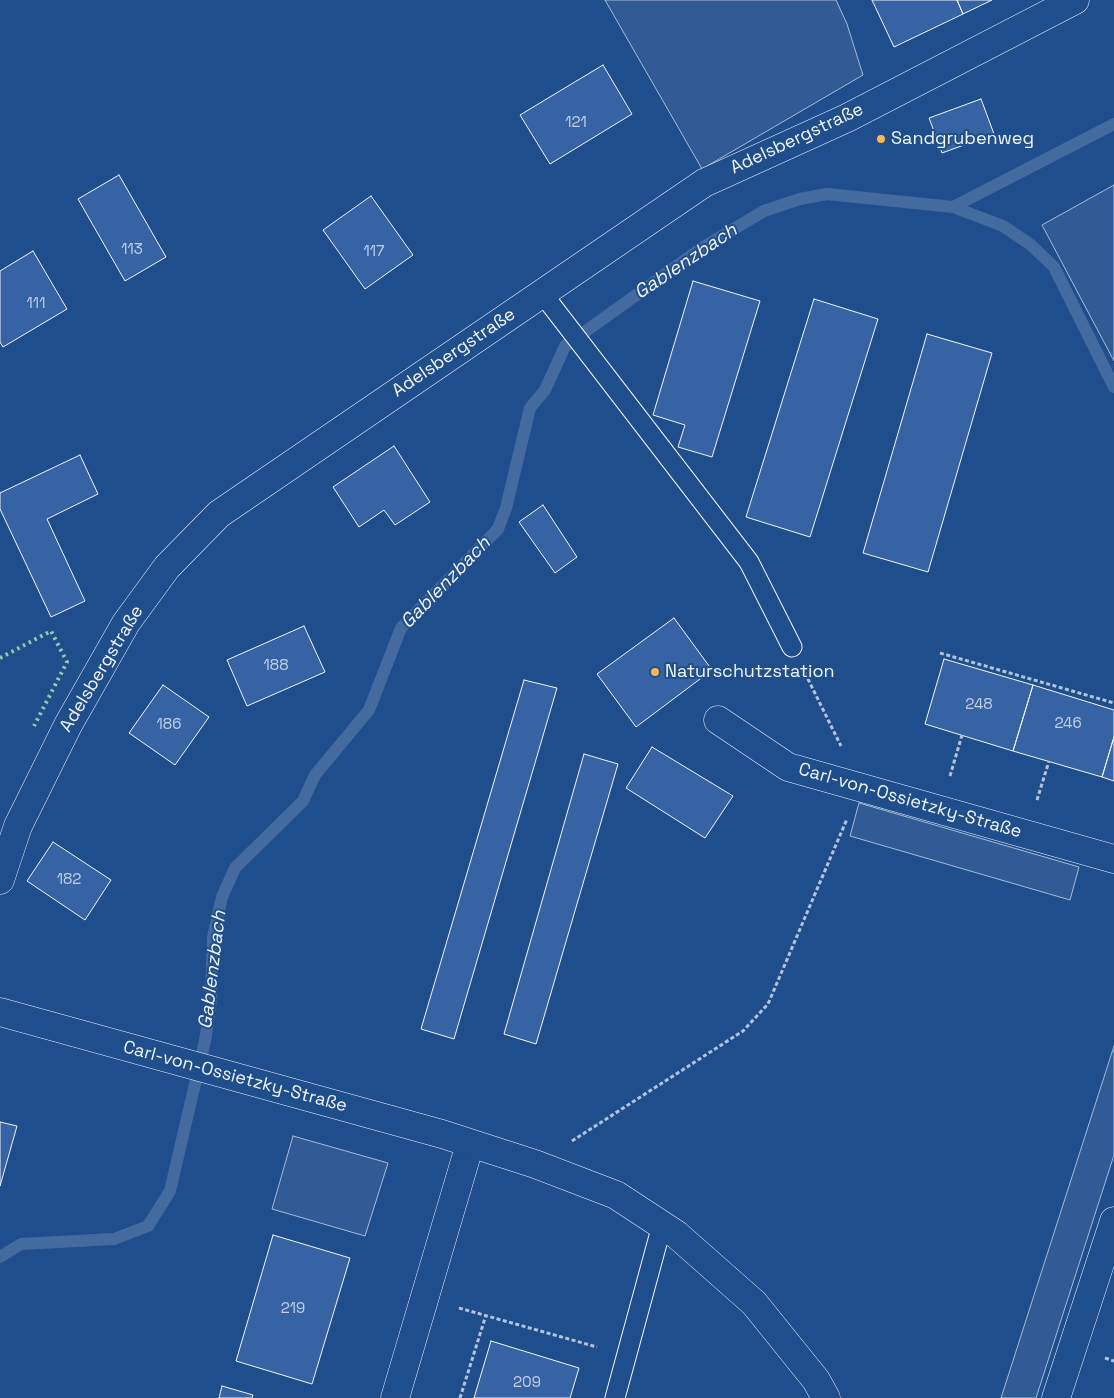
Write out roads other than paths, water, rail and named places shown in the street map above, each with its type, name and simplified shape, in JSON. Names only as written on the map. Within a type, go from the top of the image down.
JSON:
[{"type":"street","name":"Adelsbergstraße","points":[[0,880],[18,826],[68,725],[126,623],[168,567],[219,514],[704,183],[847,118],[1075,0]]},
{"type":"street","name":"Carl-von-Ossietzky-Straße","points":[[718,720],[788,767],[862,786],[1114,859]]},
{"type":"street","name":"Carl-von-Ossietzky-Straße","points":[[0,1012],[470,1144],[535,1164],[616,1195],[662,1225],[754,1303],[816,1380],[826,1398]]},
{"type":"street","points":[[395,1398],[470,1144]]},
{"type":"street","points":[[1056,1398],[1114,1221]]},
{"type":"lane","points":[[542,293],[749,562],[792,647]]},
{"type":"lane","points":[[615,1398],[628,1356],[662,1225]]},
{"type":"waterway","name":"Gablenzbach","points":[[0,1257],[21,1244],[114,1239],[148,1226],[170,1191],[205,1041],[211,1000],[213,937],[222,897],[235,868],[303,801],[315,775],[369,710],[401,628],[498,529],[506,508],[530,408],[545,390],[565,346],[702,248],[764,211],[800,199],[827,194],[953,207],[1114,124]]},
{"type":"waterway","points":[[953,207],[1003,226],[1031,245],[1054,267],[1114,387]]},
{"type":"place","name":"Sandgrubenweg","points":[[881,139]]},
{"type":"place","name":"Naturschutzstation","points":[[655,672]]}]
